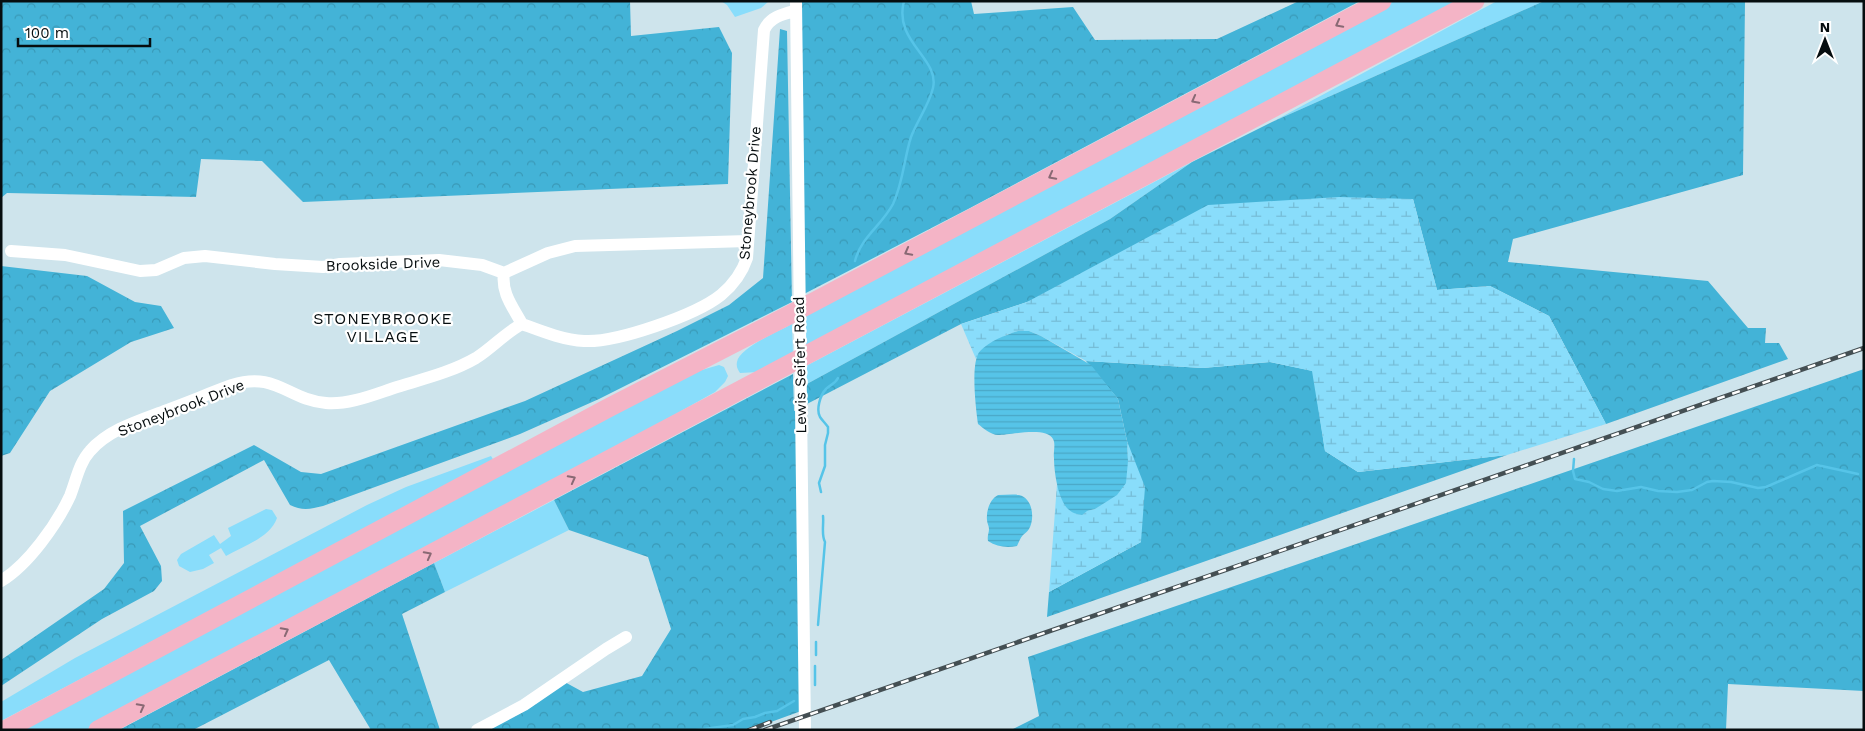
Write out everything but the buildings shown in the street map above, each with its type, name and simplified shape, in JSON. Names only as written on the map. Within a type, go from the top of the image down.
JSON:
[{"type":"highway","points":[[5,730],[610,407],[789,315],[1382,1]]},
{"type":"highway","points":[[98,730],[1474,1]]},
{"type":"street","name":"Stoneybrook Drive","points":[[1,581],[22,565],[37,548],[64,508],[88,453],[98,443],[124,427],[232,385],[247,382],[260,381],[274,384],[310,400],[326,403],[350,401],[464,364],[484,353],[509,331],[522,324],[580,341],[602,341],[649,328],[680,316],[719,296],[733,282],[744,265],[748,241],[764,30],[770,21],[795,6]]},
{"type":"street","name":"Lewis Seifert Road","points":[[795,6],[804,730]]},
{"type":"street","points":[[522,324],[504,291],[502,284],[504,273],[548,253],[575,246],[748,241]]},
{"type":"street","name":"Brookside Drive","points":[[11,251],[65,255],[140,271],[156,270],[176,261],[195,257],[323,267],[340,264],[439,260],[482,265],[504,273]]},
{"type":"street","points":[[478,730],[524,705],[626,637]]},
{"type":"green space","points":[[1,1],[630,1],[631,36],[719,27],[732,53],[728,184],[303,202],[262,161],[201,159],[196,197],[7,193],[1,198]]},
{"type":"green space","points":[[721,1],[769,1],[761,8],[735,17],[727,5]]},
{"type":"green space","points":[[801,1],[971,1],[974,14],[1073,7],[1095,40],[1217,39],[1299,1],[1360,1],[804,294]]},
{"type":"green space","points":[[1394,1],[1462,1],[805,350],[804,317]]},
{"type":"green space","points":[[1497,1],[1544,1],[1272,122]]},
{"type":"green space","points":[[1544,1],[1745,1],[1743,175],[1513,239],[1508,262],[1708,281],[1748,328],[1766,328],[1765,343],[1779,343],[1788,359],[1606,424],[1549,316],[1490,286],[1437,290],[1413,199],[1027,302],[961,324],[805,405],[805,385],[1110,219],[1192,162],[1272,122]]},
{"type":"green space","points":[[780,29],[787,31],[792,302],[599,399],[520,434],[323,506],[306,509],[290,505],[264,460],[140,526],[161,566],[162,581],[154,591],[102,619],[1,686],[1,660],[104,589],[124,563],[123,511],[254,445],[301,472],[321,474],[525,401],[729,305],[763,278]]},
{"type":"green space","points":[[1192,162],[1110,219],[805,385],[806,366]]},
{"type":"green space","points":[[1339,197],[1413,199],[1437,290],[1490,286],[1549,316],[1606,424],[1507,455],[1358,472],[1325,451],[1312,371],[1270,362],[1203,368],[1086,361],[1029,331],[1018,331],[1006,335],[980,351],[976,359],[961,324],[1027,302],[1208,205]]},
{"type":"green space","points":[[1,266],[87,276],[135,302],[161,306],[174,328],[131,342],[50,391],[10,453],[1,456]]},
{"type":"green space","points":[[792,324],[793,355],[758,372],[740,373],[737,362],[745,351],[760,340]]},
{"type":"green space","points":[[1086,361],[1203,368],[1270,362],[1313,371],[1325,451],[1358,472],[1507,455],[1047,617],[1049,592],[1141,542],[1127,441],[1118,399]]},
{"type":"green space","points":[[719,365],[724,367],[728,376],[715,392],[569,474],[86,730],[17,730],[695,372]]},
{"type":"green space","points":[[1864,369],[1864,691],[1728,684],[1726,730],[1011,730],[1039,716],[1028,657]]},
{"type":"green space","points":[[793,374],[794,411],[801,409],[804,710],[749,730],[477,730],[561,680],[583,692],[642,676],[671,629],[648,557],[569,530],[554,500]]},
{"type":"green space","points":[[1127,441],[1145,487],[1141,542],[1049,592],[1057,484],[1063,501],[1087,511],[1095,509],[1103,503],[1128,461]]},
{"type":"green space","points":[[491,456],[494,461],[1,721],[1,702],[75,658],[367,505],[406,487]]},
{"type":"green space","points":[[554,500],[569,530],[445,592],[434,563]]},
{"type":"green space","points":[[266,509],[272,510],[277,518],[262,536],[226,556],[221,548],[209,555],[214,563],[203,569],[190,572],[179,566],[177,560],[181,554],[214,535],[220,544],[231,536],[228,528]]},
{"type":"green space","points":[[434,563],[445,592],[402,614],[440,730],[371,730],[329,660],[193,730],[119,730]]},
{"type":"shaded area","points":[[1018,331],[1029,331],[1041,336],[1091,365],[1118,399],[1127,441],[1126,483],[1117,495],[1082,515],[1070,510],[1062,499],[1057,485],[1054,441],[1049,435],[1028,432],[995,435],[978,424],[974,386],[977,357],[980,351],[988,344]]},
{"type":"shaded area","points":[[998,495],[1019,495],[1024,497],[1032,509],[1031,525],[1021,537],[1017,546],[995,545],[988,541],[988,509],[993,499]]},
{"type":"waterway","points":[[855,261],[862,245],[893,204],[899,188],[911,137],[929,101],[933,88],[933,77],[930,68],[910,39],[905,28],[902,15],[904,1]]},
{"type":"waterway","points":[[821,492],[819,483],[825,466],[825,445],[828,427],[819,414],[820,399],[824,392],[838,378]]},
{"type":"waterway","points":[[1574,459],[1573,471],[1575,479],[1589,482],[1603,489],[1617,491],[1641,487],[1658,491],[1677,492],[1692,490],[1713,481],[1731,482],[1758,488],[1766,487],[1817,465],[1858,474]]},
{"type":"waterway","points":[[818,625],[825,542],[823,516]]},
{"type":"waterway","points":[[816,642],[816,655]]},
{"type":"waterway","points":[[815,666],[815,685]]},
{"type":"waterway","points":[[697,730],[733,725],[743,719],[777,711],[794,701]]},
{"type":"railway","points":[[765,730],[1864,348]]},
{"type":"railway","points":[[749,730],[770,722]]},
{"type":"district","name":"STONEYBROOKE VILLAGE","points":[[383,327]]}]
